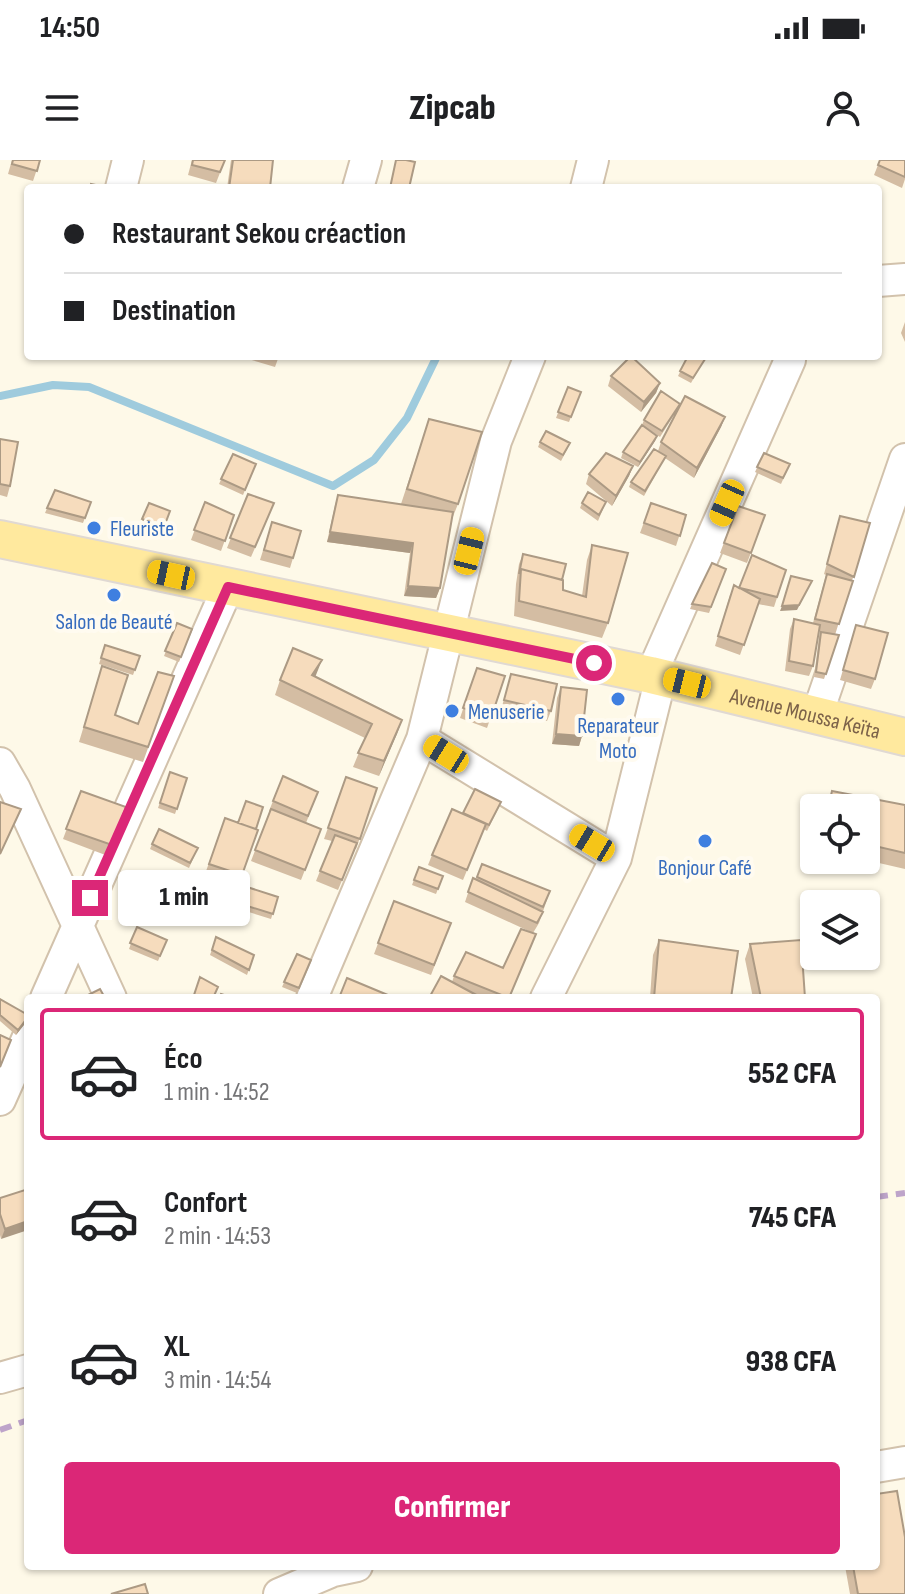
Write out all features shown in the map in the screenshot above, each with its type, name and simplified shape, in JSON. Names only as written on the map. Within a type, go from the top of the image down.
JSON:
[{"type":"main road","name":"Avenue Moussa Keïta","points":[[0,539],[656,676],[905,737]]},
{"type":"street","points":[[122,184],[128,160]]},
{"type":"street","points":[[359,184],[366,160]]},
{"type":"street","points":[[587,184],[593,160]]},
{"type":"street","points":[[882,281],[905,279]]},
{"type":"street","points":[[314,994],[422,739],[496,441],[528,360]]},
{"type":"street","points":[[548,994],[616,858],[656,676],[790,360]]},
{"type":"street","points":[[817,715],[905,459]]},
{"type":"street","points":[[48,994],[228,587]]},
{"type":"street","points":[[422,739],[616,858]]},
{"type":"street","points":[[0,763],[109,994]]},
{"type":"street","points":[[0,1100],[24,1046]]},
{"type":"street","points":[[0,1378],[24,1371]]},
{"type":"street","points":[[880,1466],[905,1462]]},
{"type":"street","points":[[279,1594],[341,1574]]},
{"type":"building","points":[[13,160],[40,160],[37,171],[12,164]]},
{"type":"building","points":[[193,160],[225,160],[220,172],[192,165]]},
{"type":"building","points":[[233,160],[273,160],[270,184],[230,184]]},
{"type":"building","points":[[396,160],[415,162],[410,184],[391,184]]},
{"type":"building","points":[[880,160],[905,160],[905,177],[878,165]]},
{"type":"building","points":[[627,360],[635,360],[660,383],[644,402],[611,376]]},
{"type":"building","points":[[686,360],[704,360],[693,378],[680,371]]},
{"type":"building","points":[[568,387],[581,392],[571,417],[558,412]]},
{"type":"building","points":[[661,391],[680,404],[662,431],[644,420]]},
{"type":"building","points":[[685,396],[725,417],[697,468],[661,442]]},
{"type":"building","points":[[429,419],[482,432],[458,504],[407,489]]},
{"type":"building","points":[[642,425],[657,436],[640,462],[623,452]]},
{"type":"building","points":[[546,431],[570,443],[563,455],[540,442]]},
{"type":"building","points":[[0,439],[18,442],[10,486],[0,484]]},
{"type":"building","points":[[654,449],[666,456],[645,491],[631,482]]},
{"type":"building","points":[[606,453],[633,466],[616,496],[589,474]]},
{"type":"building","points":[[764,453],[790,464],[783,478],[757,467]]},
{"type":"building","points":[[233,454],[256,464],[245,490],[221,479]]},
{"type":"building","points":[[55,490],[91,502],[85,518],[47,508]]},
{"type":"building","points":[[588,492],[606,502],[599,515],[582,503]]},
{"type":"building","points":[[248,494],[274,503],[255,547],[230,538]]},
{"type":"building","points":[[338,495],[453,512],[440,588],[408,586],[413,543],[330,532]]},
{"type":"building","points":[[205,502],[234,515],[225,541],[194,530]]},
{"type":"building","points":[[149,503],[170,511],[164,527],[142,519]]},
{"type":"building","points":[[651,503],[686,515],[680,536],[644,523]]},
{"type":"building","points":[[738,506],[765,515],[751,553],[724,543]]},
{"type":"building","points":[[840,516],[870,523],[854,577],[827,564]]},
{"type":"building","points":[[272,522],[301,531],[293,558],[264,550]]},
{"type":"building","points":[[592,545],[628,553],[608,623],[519,601],[521,569],[563,580],[563,590],[586,597]]},
{"type":"building","points":[[523,554],[566,564],[562,580],[521,569],[519,574]]},
{"type":"building","points":[[752,555],[786,570],[777,597],[740,588],[760,599],[744,645],[718,636],[734,585],[739,588]]},
{"type":"building","points":[[712,563],[726,569],[711,607],[692,604]]},
{"type":"building","points":[[827,574],[853,581],[839,624],[815,619]]},
{"type":"building","points":[[791,576],[812,581],[799,605],[782,606]]},
{"type":"building","points":[[794,619],[820,625],[813,666],[789,661]]},
{"type":"building","points":[[177,623],[192,629],[181,657],[165,651]]},
{"type":"building","points":[[856,625],[888,633],[875,679],[843,670]]},
{"type":"building","points":[[821,632],[839,635],[826,674],[816,672]]},
{"type":"building","points":[[105,645],[140,656],[135,670],[101,658]]},
{"type":"building","points":[[293,648],[322,660],[312,675],[402,720],[384,761],[358,753],[372,724],[280,680]]},
{"type":"building","points":[[102,666],[128,675],[115,715],[138,724],[158,672],[174,676],[148,747],[84,727]]},
{"type":"building","points":[[477,668],[505,676],[491,718],[463,708]]},
{"type":"building","points":[[511,674],[557,684],[551,711],[504,700]]},
{"type":"building","points":[[561,687],[587,690],[582,736],[556,734]]},
{"type":"building","points":[[170,772],[187,778],[177,809],[160,803]]},
{"type":"building","points":[[283,776],[318,792],[308,816],[273,801]]},
{"type":"building","points":[[346,777],[377,788],[360,839],[328,828]]},
{"type":"building","points":[[475,789],[501,802],[489,825],[463,813]]},
{"type":"building","points":[[81,791],[126,807],[112,845],[66,829]]},
{"type":"building","points":[[880,800],[905,805],[905,853],[880,847]]},
{"type":"building","points":[[246,801],[263,807],[256,829],[238,823]]},
{"type":"building","points":[[0,802],[21,809],[0,854]]},
{"type":"building","points":[[271,809],[321,829],[305,870],[255,850]]},
{"type":"building","points":[[452,809],[486,824],[467,870],[432,855]]},
{"type":"building","points":[[225,818],[258,830],[242,875],[209,864]]},
{"type":"building","points":[[159,829],[198,848],[190,863],[152,844]]},
{"type":"building","points":[[335,835],[357,843],[342,880],[320,871]]},
{"type":"building","points":[[482,864],[550,891],[543,907],[477,877]]},
{"type":"building","points":[[419,867],[443,876],[438,889],[414,880]]},
{"type":"building","points":[[473,878],[543,912],[537,923],[468,892]]},
{"type":"building","points":[[247,887],[278,897],[273,914],[241,904]]},
{"type":"building","points":[[394,901],[451,923],[434,965],[378,943]]},
{"type":"building","points":[[137,927],[167,940],[160,956],[130,943]]},
{"type":"building","points":[[521,929],[536,934],[511,994],[499,994],[454,976],[466,952],[503,968]]},
{"type":"building","points":[[216,937],[254,955],[249,970],[212,950]]},
{"type":"building","points":[[659,940],[738,951],[732,994],[654,994]]},
{"type":"building","points":[[800,940],[800,970],[803,970],[805,994],[760,994],[750,944]]},
{"type":"building","points":[[297,954],[311,960],[299,988],[284,982]]},
{"type":"building","points":[[441,976],[475,994],[431,994]]},
{"type":"building","points":[[200,977],[218,987],[215,994],[194,994]]},
{"type":"building","points":[[347,978],[385,994],[341,994]]},
{"type":"building","points":[[0,999],[24,1013],[24,1022],[18,1030],[0,1015]]},
{"type":"building","points":[[0,1035],[11,1040],[0,1067]]},
{"type":"building","points":[[24,1190],[24,1222],[5,1229],[0,1214],[0,1198]]},
{"type":"building","points":[[897,1491],[905,1537],[905,1594],[858,1594],[854,1570],[880,1570],[880,1493]]},
{"type":"building","points":[[145,1584],[148,1594],[111,1594]]},
{"type":"waterway","points":[[0,396],[53,385],[89,387],[333,486],[374,460],[407,418],[435,360]]},
{"type":"railway","points":[[880,1196],[905,1193]]},
{"type":"railway","points":[[0,1430],[24,1421]]},
{"type":"place","name":"Fleuriste","points":[[94,528]]},
{"type":"place","name":"Salon de Beauté","points":[[114,595]]},
{"type":"place","name":"Reparateur Moto","points":[[618,699]]},
{"type":"place","name":"Menuserie","points":[[452,711]]},
{"type":"place","name":"Bonjour Café","points":[[705,841]]},
{"type":"route","points":[[90,898],[228,587],[594,663]]}]
